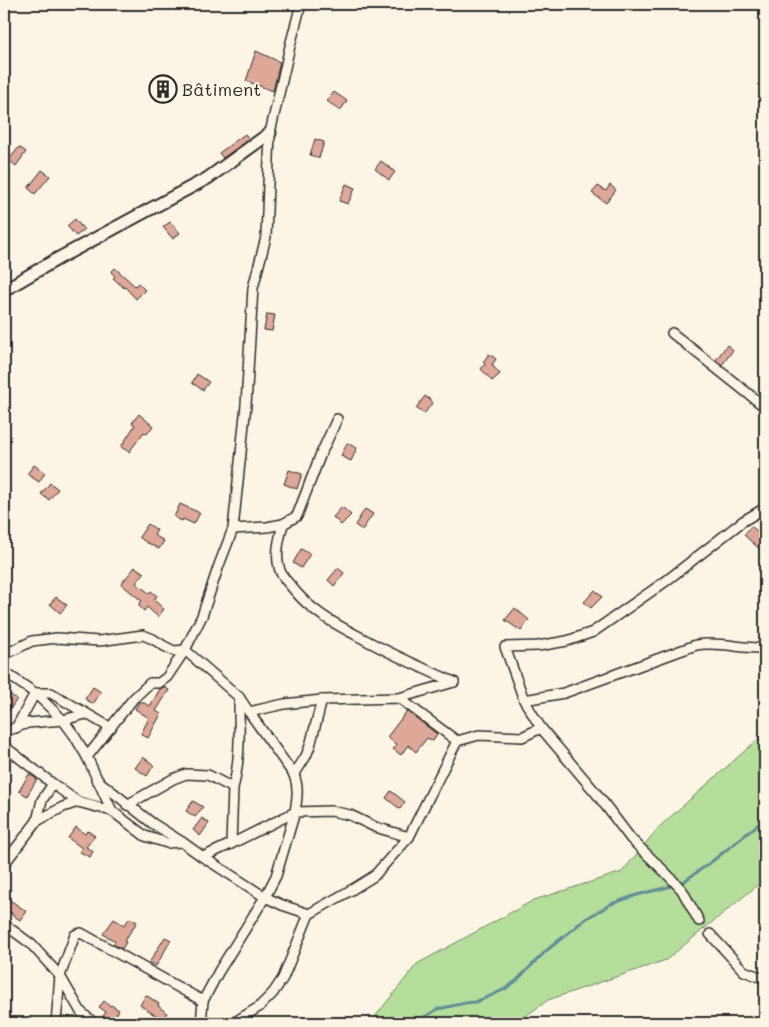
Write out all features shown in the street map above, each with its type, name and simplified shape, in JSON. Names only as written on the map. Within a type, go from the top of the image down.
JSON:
[{"type":"street","points":[[87,756],[133,699],[150,683],[159,683],[168,677],[185,650],[202,616],[233,529],[246,405],[253,288],[266,237],[270,133],[301,4]]},
{"type":"street","points":[[4,290],[59,258],[208,178],[270,133]]},
{"type":"street","points":[[672,334],[765,407]]},
{"type":"street","points":[[233,529],[283,524],[297,516],[320,456],[337,419]]},
{"type":"street","points":[[699,921],[682,890],[631,839],[596,793],[540,728],[524,700],[505,647],[538,646],[567,641],[593,632],[666,581],[743,521],[765,508]]},
{"type":"street","points":[[249,712],[284,704],[322,700],[399,698],[454,682],[395,656],[325,618],[306,604],[281,574],[277,561],[278,545],[283,524]]},
{"type":"street","points":[[4,655],[32,641],[57,638],[99,641],[143,635],[174,651],[185,650],[239,697],[294,775],[297,782],[295,812],[276,876],[265,898],[219,971],[203,1001],[201,1023]]},
{"type":"street","points":[[524,700],[564,692],[705,643],[765,648]]},
{"type":"street","points":[[4,672],[35,693],[63,720],[87,756],[112,811]]},
{"type":"street","points":[[35,693],[52,693],[111,728]]},
{"type":"street","points":[[16,728],[35,693]]},
{"type":"street","points":[[231,844],[233,788],[239,752],[239,697]]},
{"type":"street","points":[[399,698],[457,741]]},
{"type":"street","points":[[294,775],[302,764],[310,746],[322,700]]},
{"type":"street","points":[[4,732],[28,723],[63,720],[86,714]]},
{"type":"street","points":[[233,1023],[259,1007],[273,994],[283,978],[309,914],[374,876],[409,837],[457,741],[479,735],[522,737],[540,728]]},
{"type":"street","points":[[4,746],[78,802],[112,811],[146,836],[167,843],[182,842]]},
{"type":"street","points":[[127,805],[186,774],[208,775],[233,788]]},
{"type":"street","points":[[96,779],[152,823],[265,898],[309,914]]},
{"type":"street","points":[[4,864],[37,821],[42,800],[52,784]]},
{"type":"street","points":[[37,821],[63,807],[78,802]]},
{"type":"street","points":[[203,857],[295,812],[332,811],[350,815],[375,827],[409,837]]},
{"type":"street","points":[[4,924],[31,944],[60,976],[81,1012],[94,1023]]},
{"type":"street","points":[[56,1023],[60,976],[75,935],[82,933],[203,1001]]},
{"type":"street","points":[[710,934],[744,971],[765,979]]},
{"type":"green space","points":[[765,733],[765,879],[666,960],[548,1000],[516,1023],[370,1023],[417,964],[534,900],[622,872],[659,827]]},
{"type":"building","points":[[256,51],[280,62],[273,91],[246,81]]},
{"type":"building","name":"Bâtiment","points":[[162,80],[172,89],[164,97],[155,88]]},
{"type":"building","points":[[334,92],[347,101],[340,111],[327,101]]},
{"type":"building","points":[[245,134],[249,139],[223,158],[219,153]]},
{"type":"building","points":[[315,139],[324,142],[319,158],[310,155]]},
{"type":"building","points":[[19,147],[26,152],[16,166],[9,160]]},
{"type":"building","points":[[381,161],[395,172],[389,180],[375,169]]},
{"type":"building","points":[[42,170],[50,176],[35,194],[28,188]]},
{"type":"building","points":[[346,184],[355,188],[348,204],[339,201]]},
{"type":"building","points":[[610,185],[616,190],[606,203],[592,193],[598,186],[606,191]]},
{"type":"building","points":[[75,219],[84,230],[76,236],[67,226]]},
{"type":"building","points":[[170,222],[180,233],[173,239],[163,227]]},
{"type":"building","points":[[115,268],[135,286],[138,283],[145,290],[136,299],[113,278],[115,276],[111,272]]},
{"type":"building","points":[[267,314],[275,315],[272,331],[264,330]]},
{"type":"building","points":[[727,345],[733,350],[722,365],[716,360]]},
{"type":"building","points":[[489,354],[496,359],[492,365],[500,374],[492,381],[481,369],[485,364],[483,362]]},
{"type":"building","points":[[197,374],[209,382],[203,390],[192,383]]},
{"type":"building","points":[[425,396],[433,402],[424,414],[416,408]]},
{"type":"building","points":[[139,414],[153,426],[147,434],[144,432],[129,452],[121,447],[135,425],[132,423]]},
{"type":"building","points":[[347,443],[357,448],[351,461],[341,456]]},
{"type":"building","points":[[34,465],[45,473],[39,482],[27,474]]},
{"type":"building","points":[[289,470],[302,474],[297,489],[284,484]]},
{"type":"building","points":[[50,483],[58,489],[49,500],[41,494]]},
{"type":"building","points":[[180,504],[200,513],[194,524],[174,517]]},
{"type":"building","points":[[342,507],[351,515],[341,525],[333,517]]},
{"type":"building","points":[[365,509],[373,514],[362,530],[355,525]]},
{"type":"building","points":[[148,524],[157,530],[154,535],[164,541],[159,549],[139,537]]},
{"type":"building","points":[[751,526],[765,538],[765,554],[744,535]]},
{"type":"building","points":[[301,549],[310,554],[301,568],[293,563]]},
{"type":"building","points":[[135,567],[144,573],[136,583],[149,593],[151,591],[157,596],[154,600],[164,609],[158,617],[147,607],[144,611],[138,605],[142,601],[121,584]]},
{"type":"building","points":[[338,568],[344,573],[334,586],[328,580]]},
{"type":"building","points":[[595,590],[602,597],[591,608],[584,602]]},
{"type":"building","points":[[56,597],[67,605],[60,613],[50,604]]},
{"type":"building","points":[[515,608],[529,620],[521,631],[505,620]]},
{"type":"building","points":[[93,687],[101,692],[93,704],[85,699]]},
{"type":"building","points":[[164,687],[169,690],[156,711],[161,714],[148,738],[141,734],[149,718],[135,709],[140,701],[150,706],[160,689]]},
{"type":"building","points":[[4,691],[17,699],[9,711],[4,708]]},
{"type":"building","points":[[407,711],[437,734],[433,741],[427,738],[416,752],[408,745],[401,755],[393,749],[397,745],[387,737]]},
{"type":"building","points":[[143,757],[154,765],[147,776],[135,768]]},
{"type":"building","points":[[29,774],[37,779],[27,796],[19,791]]},
{"type":"building","points":[[391,791],[405,802],[400,809],[386,798]]},
{"type":"building","points":[[193,801],[203,807],[195,817],[186,811]]},
{"type":"building","points":[[202,818],[209,823],[200,836],[193,830]]},
{"type":"building","points":[[76,827],[85,834],[88,831],[95,836],[86,847],[93,851],[90,857],[80,852],[82,848],[68,838]]},
{"type":"building","points":[[4,896],[26,911],[20,920],[12,913],[4,910]]},
{"type":"building","points":[[130,918],[137,922],[124,941],[126,942],[122,949],[113,944],[115,941],[103,934],[114,919],[124,925]]},
{"type":"building","points":[[165,937],[171,940],[156,966],[149,963]]},
{"type":"building","points":[[146,995],[159,1004],[158,1006],[167,1013],[162,1020],[140,1005]]},
{"type":"building","points":[[104,1001],[119,1010],[111,1023],[102,1018],[106,1012],[99,1007]]},
{"type":"waterway","points":[[416,1023],[438,1009],[475,1002],[505,989],[516,981],[546,951],[584,920],[611,904],[680,884],[710,863],[765,819]]},
{"type":"place","name":"Bâtiment","points":[[163,89]]}]
